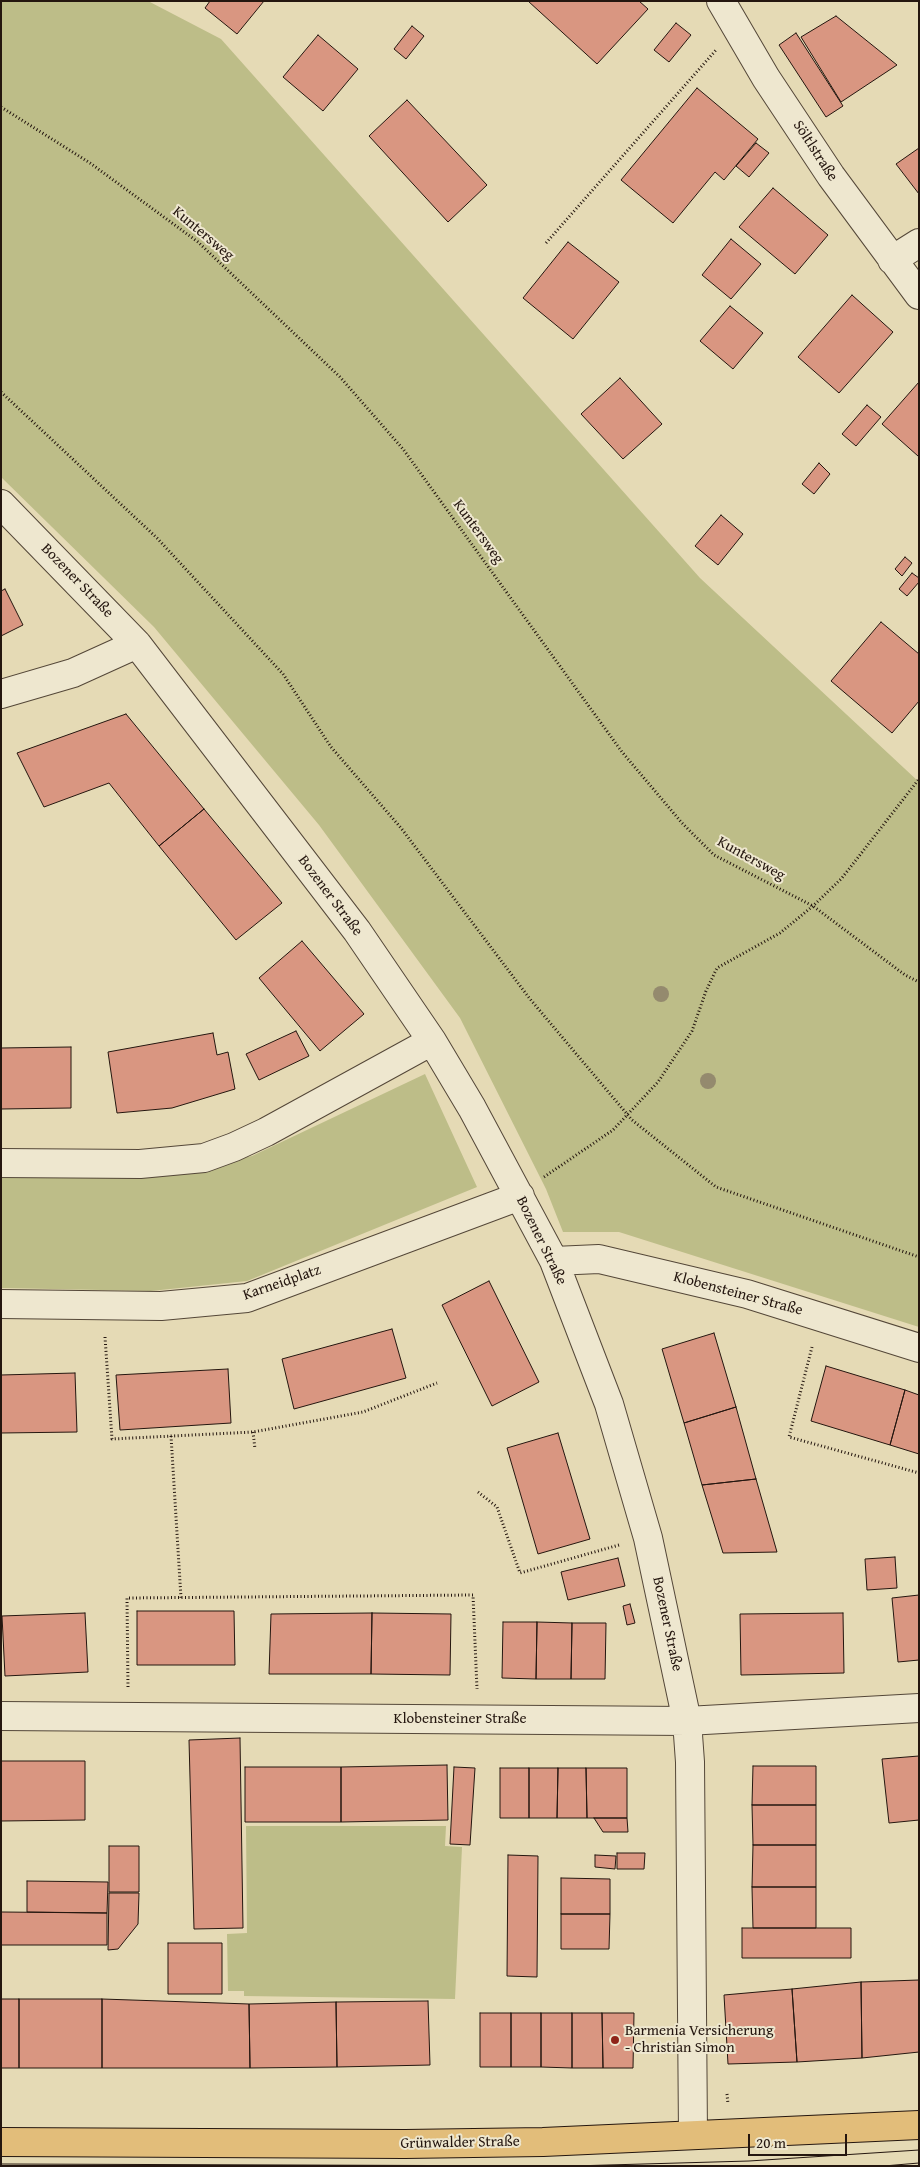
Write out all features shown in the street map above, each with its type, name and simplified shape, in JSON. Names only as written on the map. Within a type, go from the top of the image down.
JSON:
[{"type":"main road","name":"Grünwalder Straße","points":[[1,2142],[405,2144],[543,2142],[919,2125]]},
{"type":"street","name":"Söltlstraße","points":[[729,10],[766,78],[831,176],[919,295]]},
{"type":"street","points":[[892,260],[919,243]]},
{"type":"street","name":"Bozener Straße","points":[[1,504],[138,644],[357,930],[432,1041],[520,1196],[554,1261],[609,1404],[648,1538],[687,1721],[690,1762],[693,2135]]},
{"type":"street","points":[[1,694],[73,673],[138,644]]},
{"type":"street","points":[[1,1163],[140,1164],[204,1158],[266,1132],[432,1041]]},
{"type":"street","name":"Karneidplatz","points":[[1,1304],[161,1306],[247,1298],[520,1196]]},
{"type":"street","name":"Klobensteiner Straße","points":[[554,1261],[599,1259],[746,1294],[919,1348]]},
{"type":"street","name":"Klobensteiner Straße","points":[[1,1716],[687,1721],[919,1708]]},
{"type":"path","points":[[546,243],[729,10]]},
{"type":"path","name":"Kuntersweg","points":[[1,107],[90,163],[198,242],[340,377],[404,449],[622,752],[682,823],[714,855],[813,906],[905,975],[919,982]]},
{"type":"path","points":[[1,392],[157,538],[283,674],[331,747],[401,828],[530,999],[627,1114],[716,1188],[919,1257]]},
{"type":"path","points":[[520,1196],[566,1160],[613,1130],[658,1082],[692,1031],[706,991],[717,968],[780,933],[813,906],[842,878],[919,779]]},
{"type":"path","points":[[102,1306],[112,1439],[253,1432],[362,1412],[436,1383]]},
{"type":"path","points":[[820,1317],[789,1437],[919,1473]]},
{"type":"path","points":[[253,1432],[254,1449]]},
{"type":"path","points":[[171,1436],[181,1598]]},
{"type":"path","points":[[478,1492],[497,1507],[520,1573],[617,1546]]},
{"type":"path","points":[[128,1717],[127,1598],[473,1595],[479,1720]]},
{"type":"green space","points":[[1,1],[148,1],[221,39],[700,578],[919,782],[919,1327],[619,1232],[563,1232],[546,1189],[460,1018],[319,825],[154,627],[1,477]]},
{"type":"green space","points":[[425,1074],[477,1187],[247,1281],[151,1291],[1,1288],[1,1177],[149,1177],[252,1156]]},
{"type":"green space","points":[[246,1826],[446,1826],[445,1846],[462,1847],[455,1999],[244,1996],[244,1991],[228,1991],[227,1934],[247,1933]]},
{"type":"building","points":[[210,1],[264,1],[237,34],[205,8]]},
{"type":"building","points":[[528,1],[639,1],[648,9],[597,64]]},
{"type":"building","points":[[836,16],[897,65],[841,102],[801,37]]},
{"type":"building","points":[[676,23],[691,35],[669,62],[654,50]]},
{"type":"building","points":[[412,26],[424,36],[406,59],[394,49]]},
{"type":"building","points":[[796,33],[843,106],[826,117],[779,45]]},
{"type":"building","points":[[318,35],[358,69],[323,111],[283,77]]},
{"type":"building","points":[[697,88],[758,139],[724,180],[715,172],[673,223],[621,180]]},
{"type":"building","points":[[407,100],[487,185],[448,222],[369,136]]},
{"type":"building","points":[[756,143],[769,153],[749,177],[736,166]]},
{"type":"building","points":[[919,148],[919,194],[896,164]]},
{"type":"building","points":[[773,188],[828,235],[795,274],[739,227]]},
{"type":"building","points":[[731,239],[761,264],[731,299],[702,275]]},
{"type":"building","points":[[568,242],[619,282],[573,339],[523,298]]},
{"type":"building","points":[[852,295],[893,332],[839,393],[798,357]]},
{"type":"building","points":[[730,306],[763,333],[733,369],[700,341]]},
{"type":"building","points":[[620,378],[662,424],[623,459],[581,414]]},
{"type":"building","points":[[919,382],[919,455],[918,456],[882,424]]},
{"type":"building","points":[[867,405],[881,417],[856,446],[842,434]]},
{"type":"building","points":[[819,463],[830,474],[814,494],[802,484]]},
{"type":"building","points":[[721,515],[743,534],[718,565],[695,546]]},
{"type":"building","points":[[905,557],[912,563],[902,576],[895,569]]},
{"type":"building","points":[[912,573],[919,578],[919,582],[907,596],[899,589]]},
{"type":"building","points":[[5,589],[23,625],[1,636],[1,591]]},
{"type":"building","points":[[881,622],[919,654],[919,701],[892,733],[831,681]]},
{"type":"building","points":[[126,714],[204,809],[159,846],[109,783],[44,807],[17,753]]},
{"type":"building","points":[[204,809],[282,903],[236,940],[159,846]]},
{"type":"building","points":[[302,941],[364,1014],[320,1051],[259,978]]},
{"type":"building","points":[[296,1031],[309,1056],[259,1080],[246,1054]]},
{"type":"building","points":[[213,1033],[217,1055],[228,1052],[235,1089],[172,1108],[117,1113],[108,1052]]},
{"type":"building","points":[[71,1047],[71,1108],[1,1109],[1,1048]]},
{"type":"building","points":[[489,1281],[539,1382],[492,1406],[442,1305]]},
{"type":"building","points":[[392,1329],[406,1378],[294,1409],[282,1359]]},
{"type":"building","points":[[714,1333],[736,1407],[684,1423],[662,1349]]},
{"type":"building","points":[[826,1366],[905,1390],[890,1445],[811,1421]]},
{"type":"building","points":[[228,1369],[231,1423],[120,1430],[116,1375]]},
{"type":"building","points":[[75,1373],[77,1432],[1,1433],[1,1375]]},
{"type":"building","points":[[905,1390],[919,1395],[919,1454],[890,1445]]},
{"type":"building","points":[[736,1407],[756,1479],[702,1485],[684,1423]]},
{"type":"building","points":[[558,1433],[590,1539],[538,1554],[507,1448]]},
{"type":"building","points":[[756,1479],[777,1552],[723,1553],[702,1485]]},
{"type":"building","points":[[895,1557],[897,1588],[867,1590],[865,1559]]},
{"type":"building","points":[[618,1558],[625,1586],[568,1600],[561,1572]]},
{"type":"building","points":[[919,1595],[919,1660],[898,1662],[892,1598]]},
{"type":"building","points":[[630,1604],[635,1623],[627,1625],[623,1606]]},
{"type":"building","points":[[137,1611],[234,1611],[235,1665],[137,1665]]},
{"type":"building","points":[[85,1613],[88,1672],[5,1676],[2,1616]]},
{"type":"building","points":[[372,1613],[371,1674],[269,1674],[271,1614]]},
{"type":"building","points":[[372,1613],[451,1614],[450,1675],[371,1674]]},
{"type":"building","points":[[843,1613],[844,1673],[741,1675],[740,1614]]},
{"type":"building","points":[[503,1622],[537,1622],[536,1679],[502,1678]]},
{"type":"building","points":[[537,1622],[572,1623],[571,1679],[536,1679]]},
{"type":"building","points":[[572,1623],[606,1623],[605,1679],[571,1679]]},
{"type":"building","points":[[240,1738],[243,1928],[194,1929],[189,1740]]},
{"type":"building","points":[[919,1756],[919,1820],[889,1823],[882,1759]]},
{"type":"building","points":[[1,1761],[85,1761],[85,1820],[1,1821]]},
{"type":"building","points":[[447,1765],[448,1820],[341,1822],[341,1767]]},
{"type":"building","points":[[753,1766],[816,1766],[816,1805],[752,1805]]},
{"type":"building","points":[[245,1767],[341,1767],[341,1822],[245,1822]]},
{"type":"building","points":[[454,1767],[475,1768],[470,1845],[450,1844]]},
{"type":"building","points":[[500,1768],[529,1768],[529,1818],[500,1818]]},
{"type":"building","points":[[529,1768],[558,1768],[557,1818],[529,1818]]},
{"type":"building","points":[[558,1768],[586,1768],[587,1818],[557,1818]]},
{"type":"building","points":[[586,1768],[627,1768],[627,1818],[587,1818]]},
{"type":"building","points":[[752,1805],[816,1805],[816,1845],[753,1845]]},
{"type":"building","points":[[594,1818],[627,1818],[628,1832],[603,1832]]},
{"type":"building","points":[[753,1845],[816,1845],[816,1887],[752,1887]]},
{"type":"building","points":[[109,1846],[139,1846],[139,1892],[109,1892]]},
{"type":"building","points":[[617,1853],[645,1853],[644,1869],[617,1869]]},
{"type":"building","points":[[508,1855],[538,1856],[537,1977],[507,1976]]},
{"type":"building","points":[[595,1855],[616,1856],[615,1869],[595,1867]]},
{"type":"building","points":[[561,1878],[610,1879],[610,1914],[561,1914]]},
{"type":"building","points":[[27,1881],[108,1882],[107,1913],[27,1912]]},
{"type":"building","points":[[752,1887],[816,1887],[816,1928],[753,1928]]},
{"type":"building","points":[[109,1893],[139,1893],[138,1924],[118,1949],[108,1950]]},
{"type":"building","points":[[1,1912],[107,1913],[107,1945],[1,1945]]},
{"type":"building","points":[[561,1914],[610,1914],[609,1949],[561,1949]]},
{"type":"building","points":[[742,1928],[851,1928],[851,1958],[742,1958]]},
{"type":"building","points":[[168,1943],[222,1943],[222,1994],[168,1994]]},
{"type":"building","points":[[919,1980],[919,2052],[862,2058],[861,1982]]},
{"type":"building","points":[[861,1982],[862,2058],[797,2062],[792,1989]]},
{"type":"building","points":[[792,1989],[797,2062],[728,2064],[724,1995]]},
{"type":"building","points":[[1,1999],[19,1999],[19,2068],[1,2068]]},
{"type":"building","points":[[19,1999],[102,1999],[102,2068],[19,2068]]},
{"type":"building","points":[[102,1999],[249,2004],[250,2068],[102,2068]]},
{"type":"building","points":[[428,2001],[430,2065],[337,2067],[336,2002]]},
{"type":"building","points":[[336,2002],[337,2067],[250,2068],[249,2004]]},
{"type":"building","points":[[480,2013],[511,2013],[511,2067],[480,2067]]},
{"type":"building","points":[[511,2013],[541,2013],[541,2067],[511,2067]]},
{"type":"building","points":[[541,2013],[572,2013],[572,2068],[541,2067]]},
{"type":"building","points":[[572,2013],[602,2013],[603,2068],[572,2068]]},
{"type":"building","points":[[602,2013],[634,2013],[633,2068],[603,2068]]},
{"type":"tram line","points":[[573,2166],[749,2161],[919,2150]]},
{"type":"tram line","points":[[884,2166],[919,2163]]},
{"type":"tram line","points":[[1,2164],[567,2166]]},
{"type":"place","name":"Barmenia Versicherung - Christian Simon","points":[[615,2040]]}]
